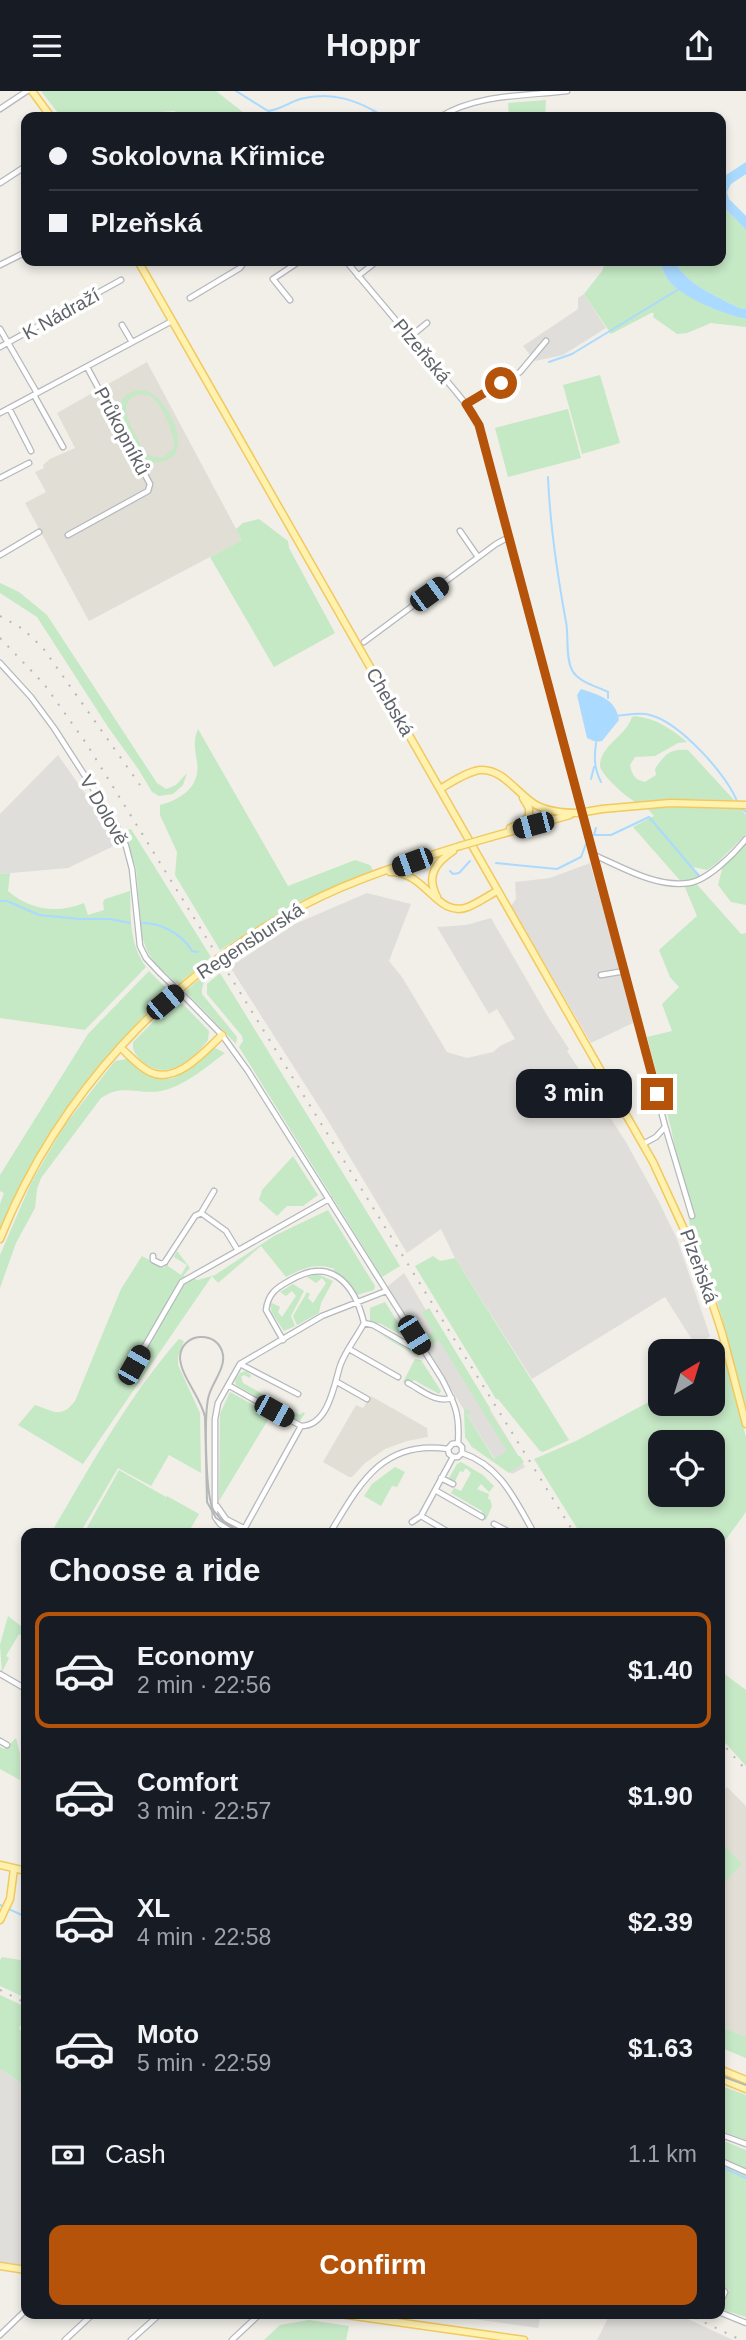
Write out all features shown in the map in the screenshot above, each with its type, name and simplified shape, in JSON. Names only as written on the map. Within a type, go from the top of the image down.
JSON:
[{"type":"main road","points":[[30,91],[47,112]]},
{"type":"main road","name":"Chebská","points":[[141,266],[643,1144]]},
{"type":"main road","points":[[440,789],[470,773],[484,770],[499,775],[520,794],[544,809],[569,815]]},
{"type":"main road","points":[[446,906],[436,894],[431,879],[434,867],[449,851],[491,837],[523,822],[529,816],[529,808],[520,794]]},
{"type":"main road","points":[[498,834],[569,815],[608,808],[670,803],[746,805]]},
{"type":"main road","name":"Regensburská","points":[[0,1239],[42,1152],[75,1103],[120,1047],[184,985],[256,933],[309,902],[375,875],[449,851]]},
{"type":"main road","points":[[375,875],[393,871],[411,875],[446,906],[460,909],[498,891]]},
{"type":"main road","points":[[120,1047],[149,1072],[164,1075],[186,1066],[222,1035]]},
{"type":"main road","name":"Plzeňská","points":[[643,1144],[699,1262],[722,1333],[746,1424]]},
{"type":"main road","points":[[0,1865],[21,1870]]},
{"type":"main road","points":[[1,1918],[9,1899],[14,1869]]},
{"type":"main road","points":[[725,2071],[746,2080]]},
{"type":"main road","points":[[725,2080],[746,2089]]},
{"type":"main road","points":[[0,2266],[21,2269]]},
{"type":"main road","points":[[373,2319],[524,2340]]},
{"type":"main road","points":[[487,2336],[502,2340]]},
{"type":"street","points":[[0,109],[30,91]]},
{"type":"street","points":[[449,112],[462,105],[480,101],[567,91]]},
{"type":"street","points":[[0,184],[21,169]]},
{"type":"street","points":[[0,265],[21,254]]},
{"type":"street","points":[[190,298],[241,266]]},
{"type":"street","points":[[289,300],[273,279],[292,266]]},
{"type":"street","name":"Plzeňská","points":[[350,266],[466,404],[479,425],[665,1126],[692,1216]]},
{"type":"street","points":[[358,276],[371,266]]},
{"type":"street","name":"K Nádraží","points":[[0,347],[121,280]]},
{"type":"street","name":"Průkopníků","points":[[0,413],[173,320]]},
{"type":"street","points":[[410,337],[427,323]]},
{"type":"street","points":[[122,325],[132,342]]},
{"type":"street","points":[[0,330],[63,447]]},
{"type":"street","points":[[466,404],[520,372],[546,341]]},
{"type":"street","name":"Průkopníků","points":[[68,535],[148,491],[150,484],[87,366]]},
{"type":"street","points":[[9,408],[31,451]]},
{"type":"street","points":[[0,478],[29,463]]},
{"type":"street","points":[[460,531],[478,557]]},
{"type":"street","points":[[0,555],[39,532]]},
{"type":"street","points":[[364,642],[509,537]]},
{"type":"street","name":"V Dolově","points":[[0,663],[31,697],[54,728],[121,834],[132,869],[140,946],[146,958],[222,1035],[248,1070],[452,1398]]},
{"type":"street","points":[[594,855],[641,876],[690,883],[722,864],[746,839]]},
{"type":"street","points":[[601,975],[625,971]]},
{"type":"street","points":[[643,1144],[656,1137],[665,1126]]},
{"type":"street","points":[[153,1256],[153,1260],[157,1262],[165,1262],[214,1191]]},
{"type":"street","points":[[134,1365],[182,1282],[329,1199]]},
{"type":"street","points":[[201,1213],[226,1231],[237,1249]]},
{"type":"street","points":[[228,1385],[301,1426],[312,1425],[318,1420],[337,1382],[340,1366],[364,1323],[353,1291],[337,1277],[317,1270],[301,1274],[274,1290],[266,1310],[283,1340]]},
{"type":"street","points":[[227,1528],[216,1521],[215,1419],[218,1403],[240,1364],[322,1316],[386,1291]]},
{"type":"street","points":[[364,1323],[373,1325],[410,1346]]},
{"type":"street","points":[[349,1349],[398,1377]]},
{"type":"street","points":[[240,1364],[298,1394]]},
{"type":"street","points":[[337,1382],[367,1399]]},
{"type":"street","points":[[408,1383],[437,1400],[452,1398],[458,1415],[458,1443],[462,1447],[462,1453],[453,1457]]},
{"type":"street","points":[[245,1528],[301,1426]]},
{"type":"street","points":[[448,1449],[452,1444],[458,1443]]},
{"type":"street","points":[[334,1528],[359,1485],[383,1462],[411,1450],[432,1447],[448,1449]]},
{"type":"street","points":[[448,1449],[453,1457]]},
{"type":"street","points":[[462,1453],[490,1467],[504,1481],[531,1528]]},
{"type":"street","points":[[412,1522],[421,1516],[453,1457]]},
{"type":"street","points":[[441,1478],[453,1484]]},
{"type":"street","points":[[435,1490],[482,1517]]},
{"type":"street","points":[[216,1501],[226,1519],[239,1528]]},
{"type":"street","points":[[421,1516],[438,1528]]},
{"type":"street","points":[[494,1524],[502,1528]]},
{"type":"street","points":[[0,1674],[21,1686]]},
{"type":"street","points":[[0,1741],[7,1745]]},
{"type":"street","points":[[725,2136],[746,2144]]},
{"type":"street","points":[[725,2163],[746,2172]]},
{"type":"street","points":[[725,2314],[746,2323]]},
{"type":"street","points":[[0,2335],[21,2315]]},
{"type":"street","points":[[65,2340],[88,2319]]},
{"type":"street","points":[[131,2340],[154,2319]]},
{"type":"street","points":[[232,2340],[255,2319]]},
{"type":"shaded area","points":[[584,294],[606,328],[563,355],[535,361],[523,346],[578,309],[578,298]]},
{"type":"shaded area","points":[[147,362],[242,540],[89,621],[25,503],[46,492],[35,472],[44,468],[43,465],[50,459],[75,448],[57,413]]},
{"type":"shaded area","points":[[58,755],[120,843],[68,868],[0,874],[0,814]]},
{"type":"shaded area","points":[[590,863],[635,1022],[591,1043],[511,906],[516,899],[515,882],[550,878]]},
{"type":"shaded area","points":[[367,893],[411,904],[389,961],[402,977],[447,1052],[467,1058],[493,1052],[515,1039],[497,1009],[489,1014],[437,927],[466,925],[491,918],[569,1049],[567,1051],[626,1142],[659,1202],[677,1239],[710,1336],[706,1339],[692,1339],[665,1297],[532,1379],[455,1258],[441,1229],[407,1253],[327,1119],[230,967],[295,924]]},
{"type":"shaded area","points":[[404,1273],[426,1310],[429,1308],[525,1467],[512,1474],[494,1458],[395,1299],[383,1290]]},
{"type":"shaded area","points":[[371,1396],[427,1428],[428,1437],[385,1449],[349,1477],[323,1462],[356,1405],[363,1408]]},
{"type":"shaded area","points":[[727,1787],[746,1806],[746,2048],[738,2044],[741,2035],[725,2028]]},
{"type":"shaded area","points":[[0,2069],[21,2083],[21,2265],[0,2262]]},
{"type":"shaded area","points":[[474,2319],[540,2319],[538,2328]]},
{"type":"shaded area","points":[[608,2319],[688,2319],[733,2340],[597,2340]]},
{"type":"green space","points":[[41,91],[216,91],[243,112],[174,111],[57,112]]},
{"type":"green space","points":[[546,100],[545,112],[509,112],[508,103]]},
{"type":"green space","points":[[726,209],[746,230],[746,309],[702,289],[678,266],[726,266]]},
{"type":"green space","points":[[604,266],[662,266],[675,287],[705,305],[746,319],[746,327],[711,323],[687,333],[677,334],[651,313],[611,334],[584,294]]},
{"type":"green space","points":[[600,375],[620,443],[582,454],[563,385]]},
{"type":"green space","points":[[144,390],[152,394],[161,401],[174,423],[178,446],[173,455],[164,461],[146,459],[128,431],[121,407],[126,395]],"holes":[[[141,394],[151,396],[156,401],[171,429],[174,448],[164,457],[154,457],[146,452],[127,417],[126,406],[129,401]]]},
{"type":"green space","points":[[568,409],[581,458],[508,477],[495,428]]},
{"type":"green space","points":[[259,519],[288,541],[289,548],[335,633],[274,667],[210,557],[242,540],[236,529],[243,523]]},
{"type":"green space","points":[[0,583],[19,592],[47,615],[157,783],[166,789],[176,785],[187,773],[183,785],[173,794],[159,796],[152,792],[37,617],[0,593]]},
{"type":"green space","points":[[635,716],[663,725],[687,742],[678,743],[655,756],[635,757],[630,765],[636,778],[645,782],[656,775],[655,769],[668,753],[688,750],[734,800],[636,802],[621,791],[604,774],[600,765],[601,758]]},
{"type":"green space","points":[[198,729],[288,886],[355,860],[370,865],[373,870],[295,904],[220,950],[175,875],[177,852],[160,815],[160,805],[182,796],[196,779],[195,742]]},
{"type":"green space","points":[[647,808],[740,808],[746,815],[746,834],[707,870],[693,867],[701,876],[693,880],[741,934],[746,933],[746,1407],[717,1300],[691,1230],[671,1128],[647,1037],[672,1031],[662,1004],[679,987],[670,977],[659,950],[697,916],[684,885],[633,827],[654,816]]},
{"type":"green space","points":[[131,829],[211,957],[178,984],[157,966],[142,937],[136,868],[124,831]]},
{"type":"green space","points":[[746,843],[746,905],[731,902],[718,885],[723,866]]},
{"type":"green space","points":[[10,873],[8,891],[25,902],[54,909],[84,903],[88,915],[104,910],[105,899],[130,891],[134,940],[146,967],[85,1030],[0,1018],[0,874]]},
{"type":"green space","points":[[216,966],[218,969],[204,982],[202,994],[237,1037],[236,1044],[185,991]]},
{"type":"green space","points":[[149,971],[169,991],[117,1044],[71,1101],[32,1163],[0,1230],[0,1204],[4,1193],[0,1191],[0,1175],[88,1034]]},
{"type":"green space","points":[[220,973],[400,1266],[382,1277],[239,1047],[243,1041],[242,1036],[207,994],[207,984]]},
{"type":"green space","points":[[177,998],[209,1031],[208,1040],[187,1061],[160,1070],[151,1067],[136,1055],[133,1042]]},
{"type":"green space","points":[[215,1048],[225,1053],[170,1089],[153,1092],[116,1091],[101,1098],[41,1178],[35,1208],[16,1243],[0,1288],[0,1255],[31,1183],[64,1126],[115,1061],[127,1059],[156,1078],[169,1079],[176,1077]]},
{"type":"green space","points":[[293,1156],[318,1195],[303,1206],[287,1206],[277,1216],[259,1200],[262,1190]]},
{"type":"green space","points":[[328,1210],[375,1286],[374,1290],[357,1295],[348,1282],[331,1272],[335,1269],[328,1267],[310,1267],[286,1277],[261,1246],[218,1283],[212,1276],[83,1464],[18,1425],[35,1405],[61,1412],[75,1401],[121,1289],[142,1256],[164,1268],[168,1262],[168,1266],[181,1275],[187,1265],[173,1258],[177,1251],[190,1268],[183,1276],[198,1280],[215,1275],[274,1236]]},
{"type":"green space","points":[[433,1256],[440,1261],[455,1258],[569,1440],[540,1451],[496,1399],[415,1266]]},
{"type":"green space","points":[[317,1274],[333,1281],[321,1303],[319,1313],[297,1325],[293,1316],[307,1292],[313,1303],[326,1283],[322,1278],[316,1283],[307,1277]]},
{"type":"green space","points":[[293,1284],[304,1291],[291,1316],[295,1326],[284,1331],[270,1305],[272,1303],[280,1307],[278,1312],[282,1317],[296,1296],[292,1291],[286,1296],[280,1292]]},
{"type":"green space","points":[[385,1302],[419,1356],[418,1357],[378,1333],[409,1348],[411,1345],[405,1341],[405,1337],[379,1323],[370,1322],[370,1308]]},
{"type":"green space","points":[[429,1308],[490,1412],[524,1462],[509,1473],[472,1447],[465,1437],[466,1409],[471,1412],[467,1415],[494,1459],[507,1451],[439,1340],[425,1348],[420,1340],[433,1332],[422,1313]]},
{"type":"green space","points":[[179,1339],[184,1341],[178,1365],[200,1413],[201,1473],[169,1455],[151,1486],[118,1468],[83,1528],[54,1528],[126,1408]]},
{"type":"green space","points":[[415,1359],[421,1360],[441,1391],[439,1394],[414,1380],[407,1385],[403,1382]]},
{"type":"green space","points":[[726,1363],[746,1437],[746,1512],[725,1541],[725,1528],[577,1528],[534,1459],[576,1441],[648,1402],[648,1416],[725,1416]]},
{"type":"green space","points":[[246,1371],[251,1375],[250,1378],[244,1375],[241,1377],[243,1383],[300,1415],[305,1413],[300,1421],[236,1385],[235,1380],[240,1373]]},
{"type":"green space","points":[[230,1392],[271,1415],[219,1501],[220,1414]]},
{"type":"green space","points":[[461,1462],[483,1475],[494,1486],[489,1492],[481,1484],[477,1489],[489,1494],[488,1499],[492,1506],[486,1520],[482,1511],[451,1493],[454,1488],[461,1491],[471,1473],[466,1468],[463,1472],[460,1471],[456,1484],[448,1480]]},
{"type":"green space","points":[[395,1467],[405,1472],[397,1487],[392,1486],[381,1506],[364,1496],[372,1484]]},
{"type":"green space","points":[[119,1470],[166,1497],[162,1504],[167,1496],[199,1514],[191,1528],[87,1528]]},
{"type":"green space","points":[[8,1616],[21,1626],[21,1635],[19,1634],[6,1656],[9,1658],[2,1672],[0,1645]]},
{"type":"green space","points":[[725,1674],[746,1690],[746,1766],[725,1743]]},
{"type":"green space","points":[[16,1738],[20,1754],[20,1780],[0,1769],[0,1747],[9,1748]]},
{"type":"green space","points":[[725,1847],[742,1864],[725,1881]]},
{"type":"green space","points":[[2,1957],[21,1960],[21,1996],[0,1986]]},
{"type":"green space","points":[[0,1995],[21,2005],[21,2083],[0,2069]]},
{"type":"green space","points":[[725,2028],[746,2037],[746,2058],[725,2049]]},
{"type":"green space","points":[[725,2087],[746,2095],[746,2140],[725,2132]]},
{"type":"green space","points":[[725,2141],[746,2150],[746,2170],[725,2160]]},
{"type":"green space","points":[[725,2165],[746,2175],[746,2317],[725,2311],[725,2298],[729,2290],[725,2288]]},
{"type":"green space","points":[[309,2320],[349,2326],[346,2340],[264,2340],[280,2325]]},
{"type":"water","points":[[746,162],[746,174],[731,184],[727,192],[729,199],[746,216],[746,230],[726,209],[726,175]]},
{"type":"water","points":[[661,266],[678,266],[702,289],[746,309],[746,319],[716,310],[684,294],[665,274]]},
{"type":"water","points":[[581,689],[606,699],[617,713],[619,720],[602,741],[596,742],[587,738],[577,695]]},
{"type":"waterway","points":[[236,91],[268,111],[300,99],[323,96],[355,102],[376,112]]},
{"type":"waterway","points":[[549,362],[572,354],[679,289]]},
{"type":"waterway","points":[[548,477],[552,531],[570,664],[578,678],[608,692],[608,698]]},
{"type":"waterway","points":[[616,716],[646,714],[675,728],[714,765],[738,804]]},
{"type":"waterway","points":[[596,743],[595,763],[601,782]]},
{"type":"waterway","points":[[591,779],[594,767]]},
{"type":"waterway","points":[[741,808],[746,812]]},
{"type":"waterway","points":[[596,828],[594,835],[611,835],[649,817],[699,876]]},
{"type":"waterway","points":[[496,863],[557,869],[581,857],[586,844]]},
{"type":"waterway","points":[[450,871],[453,874],[459,873],[470,861]]},
{"type":"waterway","points":[[0,901],[7,901],[39,915],[110,919],[130,923]]},
{"type":"waterway","points":[[141,923],[170,930],[192,951],[198,952]]},
{"type":"waterway","points":[[0,1905],[21,1915]]},
{"type":"waterway","points":[[725,2169],[746,2178]]},
{"type":"tram line","points":[[232,1528],[216,1518],[207,1502],[205,1417],[181,1365],[182,1349],[186,1343],[200,1337],[215,1341],[223,1355],[222,1365],[207,1404],[206,1454],[214,1511],[235,1528]]},
{"type":"tram line","points":[[725,2077],[746,2085]]},
{"type":"railway","points":[[0,616],[23,629],[43,648],[140,785]]},
{"type":"railway","points":[[0,638],[44,684],[86,743],[571,1528]]},
{"type":"railway","points":[[725,1747],[746,1770]]},
{"type":"railway","points":[[0,1990],[21,2000]]},
{"type":"railway","points":[[697,2319],[741,2340]]},
{"type":"route","points":[[501,383],[466,404],[479,425],[657,1094]]}]
